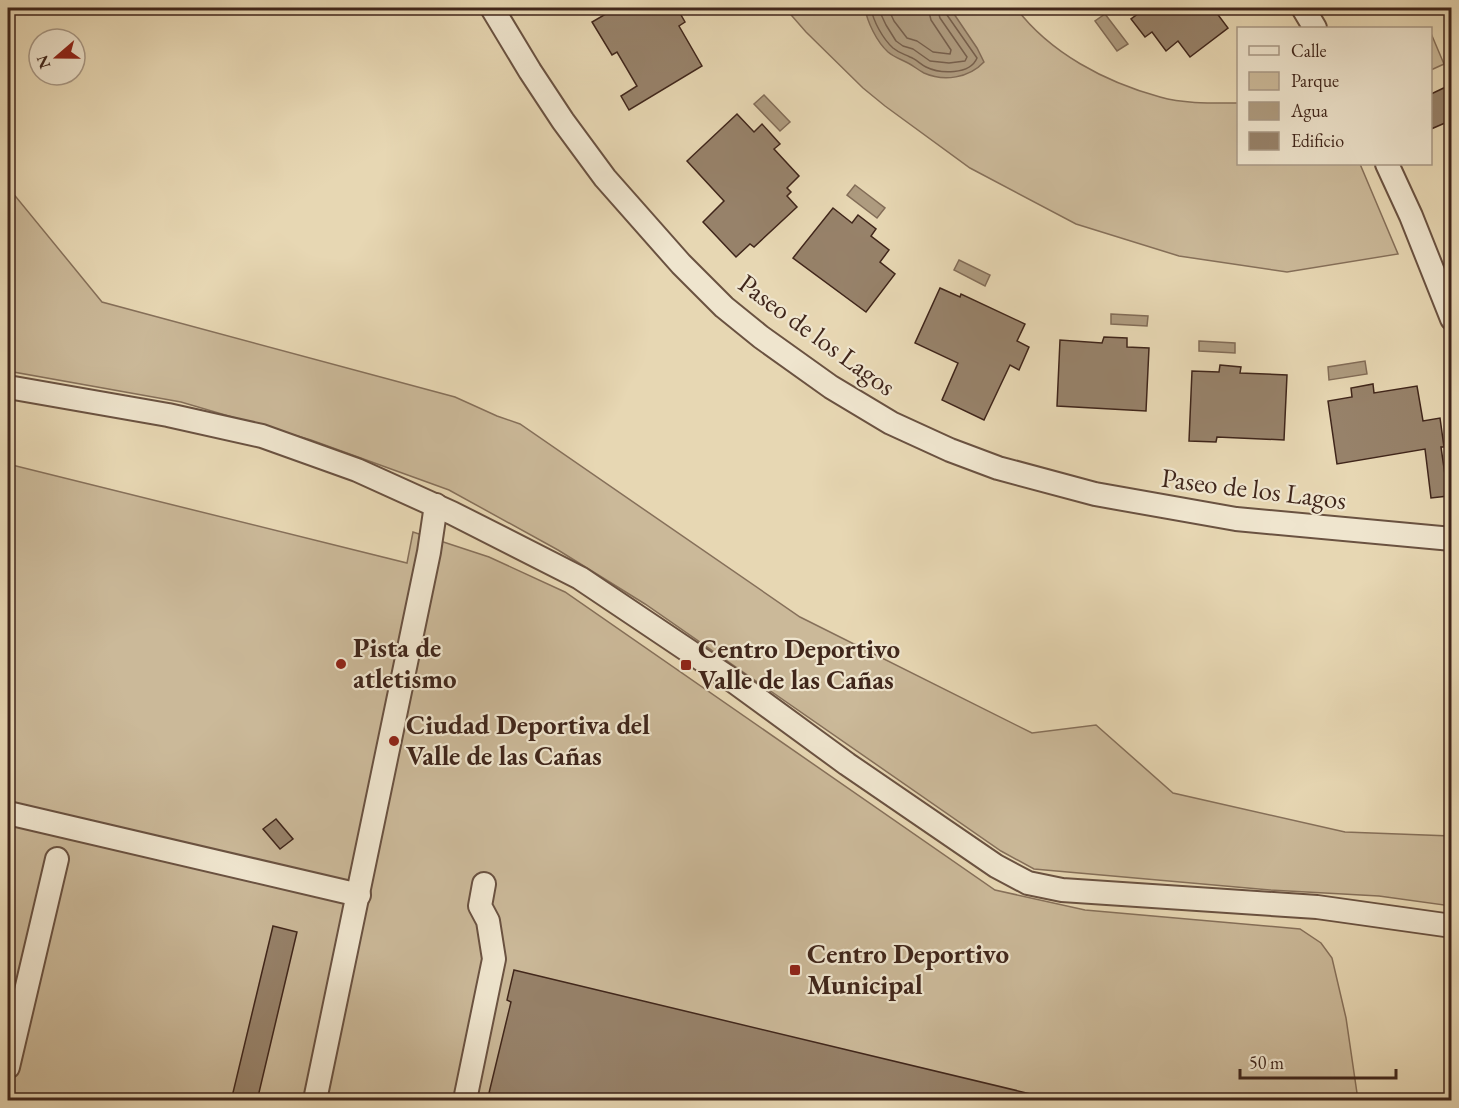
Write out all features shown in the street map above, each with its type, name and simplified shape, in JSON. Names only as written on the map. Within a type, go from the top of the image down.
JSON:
[{"type":"street","name":"Paseo de los Lagos","points":[[492,8],[563,121],[605,178],[681,264],[724,307],[761,338],[831,387],[891,423],[950,450],[998,468],[1095,494],[1236,519],[1452,539]]},
{"type":"street","points":[[1303,8],[1314,27]]},
{"type":"street","points":[[1387,165],[1416,227],[1452,319]]},
{"type":"street","points":[[8,387],[168,415],[262,436],[357,470],[444,509],[580,579],[732,680],[847,764],[996,866],[1028,883],[1062,890],[1317,908],[1452,926]]},
{"type":"street","points":[[315,1101],[426,564],[444,509]]},
{"type":"street","points":[[8,813],[359,895]]},
{"type":"street","points":[[8,1067],[57,859]]},
{"type":"street","points":[[466,1095],[494,959],[488,921],[480,906],[484,884]]},
{"type":"green space","points":[[785,8],[1016,8],[1045,39],[1062,52],[1080,64],[1119,83],[1139,91],[1179,101],[1237,103],[1237,165],[1360,165],[1398,254],[1287,272],[1179,256],[1076,224],[970,168],[863,88]]},
{"type":"green space","points":[[1432,36],[1444,64],[1432,70]]},
{"type":"green space","points":[[8,190],[102,302],[455,397],[520,424],[800,617],[1032,733],[1096,725],[1173,793],[1345,832],[1451,836],[1451,906],[1379,896],[1270,890],[1034,869],[1001,851],[645,604],[558,550],[449,490],[311,440],[181,402],[8,371]]},
{"type":"green space","name":"Ciudad Deportiva del Valle de las Cañas","points":[[8,464],[407,563],[413,532],[489,557],[565,592],[995,890],[1085,910],[1300,929],[1321,943],[1332,958],[1346,1018],[1358,1100],[8,1100]]},
{"type":"water","points":[[865,8],[950,8],[984,62],[971,72],[956,77],[932,76],[924,73],[893,56],[884,48],[873,32]]},
{"type":"water","points":[[1105,14],[1128,44],[1117,51],[1095,21]]},
{"type":"water","points":[[764,95],[790,122],[780,131],[754,104]]},
{"type":"water","points":[[855,185],[885,208],[877,218],[847,195]]},
{"type":"water","points":[[959,260],[990,275],[985,286],[954,270]]},
{"type":"water","points":[[1111,314],[1148,316],[1147,326],[1111,324]]},
{"type":"water","points":[[1199,341],[1235,343],[1235,353],[1199,351]]},
{"type":"water","points":[[1365,361],[1367,374],[1329,380],[1328,367]]},
{"type":"building","points":[[616,8],[677,8],[685,22],[679,26],[702,66],[629,110],[621,96],[637,86],[617,52],[612,55],[592,22]]},
{"type":"building","points":[[1146,8],[1213,8],[1228,28],[1190,57],[1178,41],[1166,51],[1152,32],[1145,37],[1131,19]]},
{"type":"building","points":[[1452,84],[1452,120],[1432,129],[1432,94]]},
{"type":"building","points":[[737,114],[754,132],[762,124],[780,144],[774,149],[799,176],[787,188],[791,192],[787,196],[797,207],[754,247],[750,244],[736,257],[703,222],[724,201],[687,161]]},
{"type":"building","points":[[833,208],[852,223],[858,215],[876,229],[871,236],[889,250],[880,262],[895,274],[866,312],[793,258]]},
{"type":"building","points":[[940,288],[960,297],[961,294],[1025,324],[1017,341],[1029,347],[1019,370],[1010,365],[984,420],[942,400],[958,363],[915,343]]},
{"type":"building","points":[[1104,337],[1127,338],[1127,347],[1149,348],[1146,411],[1057,406],[1060,340],[1102,343]]},
{"type":"building","points":[[1220,365],[1241,367],[1240,373],[1287,375],[1284,440],[1217,437],[1216,442],[1189,441],[1192,371],[1219,372]]},
{"type":"building","points":[[1373,384],[1374,393],[1417,386],[1423,421],[1440,418],[1444,447],[1441,447],[1448,496],[1431,498],[1425,449],[1337,464],[1328,401],[1352,397],[1351,388]]},
{"type":"building","points":[[276,819],[293,839],[280,849],[263,829]]},
{"type":"building","points":[[273,926],[297,932],[257,1101],[231,1101]]},
{"type":"building","points":[[514,970],[1031,1094],[1030,1101],[519,1101],[489,1093],[511,1002],[507,1000]]},
{"type":"place","name":"Pista de atletismo","points":[[341,664]]},
{"type":"place","name":"Centro Deportivo Valle de las Cañas","points":[[686,665]]},
{"type":"place","name":"Ciudad Deportiva del Valle de las Cañas","points":[[394,741]]},
{"type":"place","name":"Centro Deportivo Municipal","points":[[795,970]]}]
